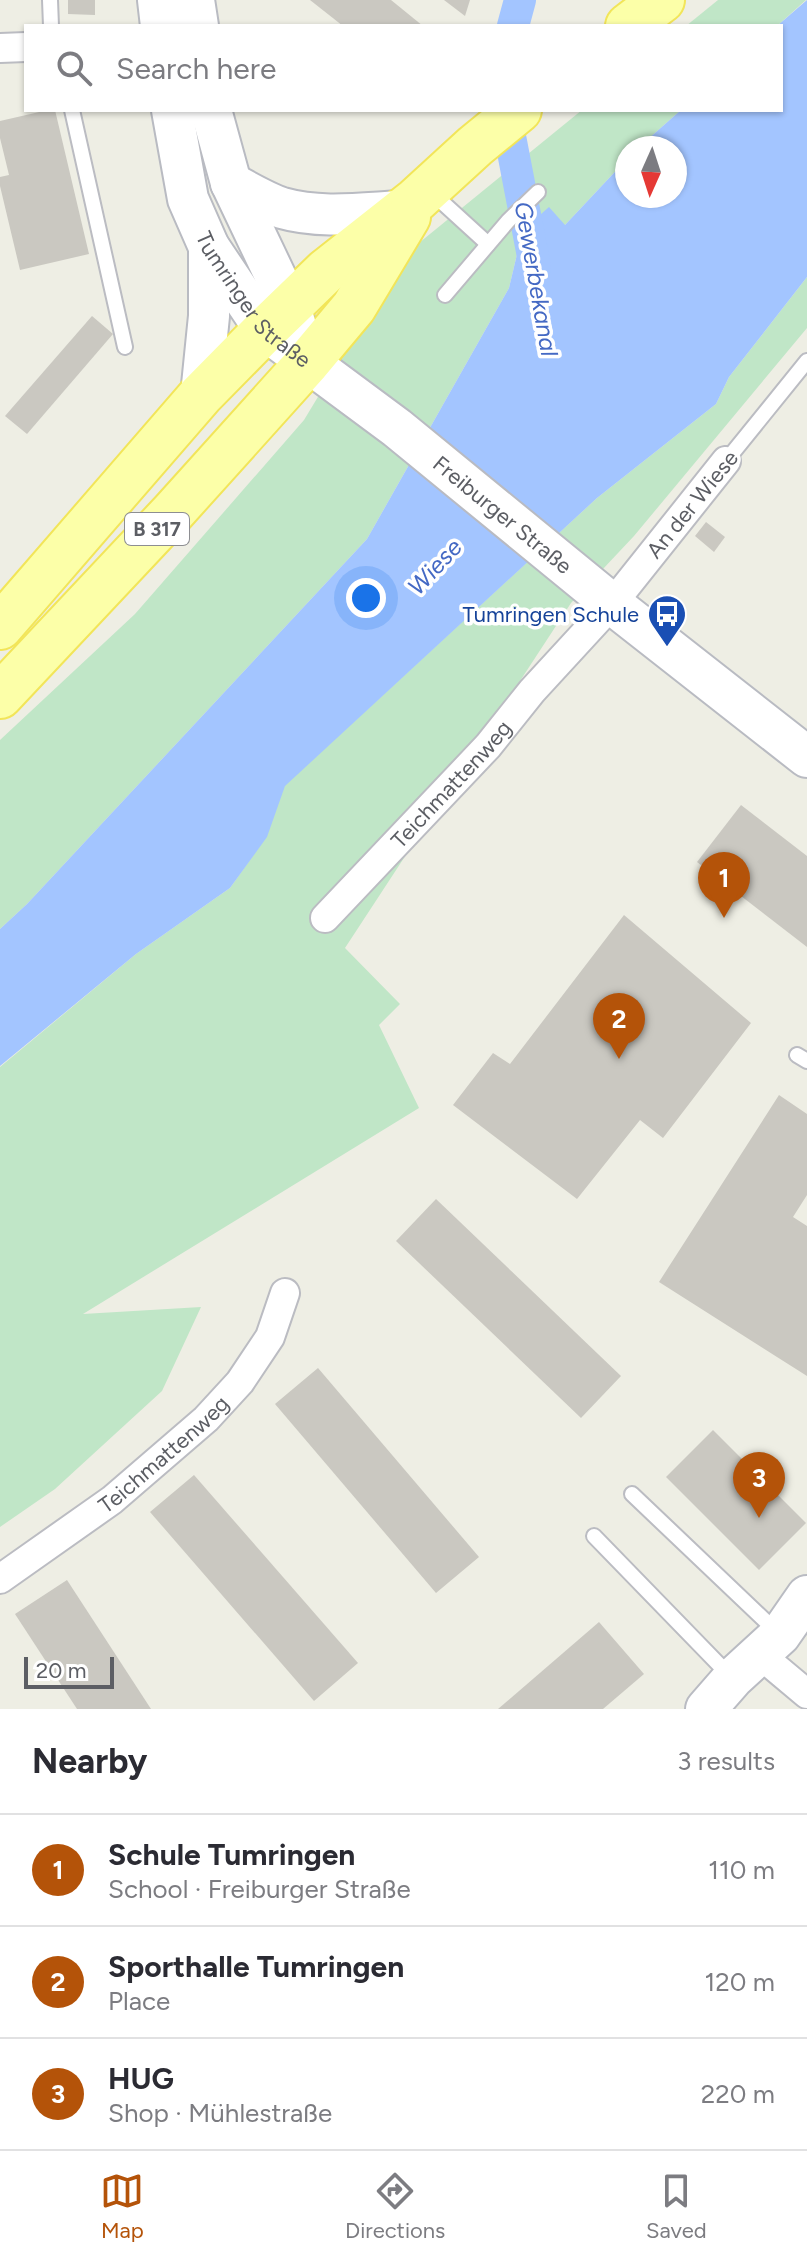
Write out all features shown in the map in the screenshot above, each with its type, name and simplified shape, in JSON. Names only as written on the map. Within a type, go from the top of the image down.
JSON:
[{"type":"main road","points":[[158,0],[161,24]]},
{"type":"main road","points":[[194,0],[198,24]]},
{"type":"main road","points":[[631,24],[662,0]]},
{"type":"main road","name":"Tumringer Straße","points":[[172,112],[188,199],[209,247],[277,319],[308,362]]},
{"type":"main road","name":"Tumringer Straße","points":[[212,112],[231,183],[277,319]]},
{"type":"main road","name":"B 317","points":[[0,627],[201,395],[277,319],[326,271],[415,200],[517,112]]},
{"type":"main road","points":[[231,183],[265,202],[306,212],[332,214],[415,200]]},
{"type":"main road","name":"B 317","points":[[0,696],[173,512],[308,362],[354,307],[384,260],[415,200]]},
{"type":"main road","points":[[201,395],[209,316],[209,247]]},
{"type":"main road","name":"Freiburger Straße","points":[[308,362],[397,428],[604,598],[807,757]]},
{"type":"main road","points":[[706,1709],[757,1656],[807,1596]]},
{"type":"street","points":[[0,48],[24,47]]},
{"type":"street","name":"An der Wiese","points":[[574,644],[604,598],[726,461]]},
{"type":"street","name":"Teichmattenweg","points":[[325,918],[488,746],[574,644]]},
{"type":"street","name":"Teichmattenweg","points":[[0,1579],[112,1500],[206,1419],[240,1382],[270,1337],[285,1293]]},
{"type":"street","points":[[757,1656],[807,1694]]},
{"type":"lane","points":[[50,0],[51,24]]},
{"type":"lane","points":[[72,112],[125,347]]},
{"type":"lane","points":[[445,295],[508,221],[538,192]]},
{"type":"lane","points":[[415,200],[488,244]]},
{"type":"lane","name":"An der Wiese","points":[[726,461],[807,361]]},
{"type":"lane","points":[[632,1494],[757,1656]]},
{"type":"lane","points":[[594,1536],[757,1656]]},
{"type":"green space","points":[[718,0],[806,0],[779,24],[688,24]]},
{"type":"green space","points":[[580,112],[679,112],[652,136],[615,136],[615,172],[565,225],[518,250],[509,288],[367,539],[27,904],[0,929],[0,740],[135,614],[304,420],[403,256]]},
{"type":"green space","points":[[807,277],[807,328],[634,536],[571,603],[345,948],[400,1004],[379,1025],[419,1108],[83,1314],[201,1307],[162,1391],[55,1489],[0,1527],[0,1067],[136,954],[230,888],[266,837],[284,786],[597,498],[716,404],[729,377]]},
{"type":"water","name":"Wiese","points":[[807,0],[807,277],[729,377],[716,404],[597,498],[285,786],[267,837],[230,888],[136,954],[0,1066],[0,929],[27,904],[367,539],[509,288],[518,250],[514,238],[549,207],[565,225],[615,172],[615,208],[687,208],[687,136],[652,136],[679,112],[783,112],[783,24],[779,24]]},
{"type":"building","points":[[68,0],[95,0],[95,15],[68,14]]},
{"type":"building","points":[[310,0],[391,0],[421,24],[340,24]]},
{"type":"building","points":[[444,0],[470,0],[465,16]]},
{"type":"building","points":[[39,112],[55,112],[89,254],[20,270],[0,186],[0,177],[9,175],[0,138],[0,121]]},
{"type":"building","points":[[92,316],[113,334],[27,434],[5,416]]},
{"type":"building","points":[[706,522],[725,537],[714,552],[695,536]]},
{"type":"building","points":[[741,805],[807,856],[807,947],[697,862]]},
{"type":"building","points":[[624,915],[751,1023],[663,1138],[640,1120],[577,1199],[453,1105],[493,1053],[510,1064]]},
{"type":"building","points":[[779,1095],[807,1114],[807,1195],[793,1217],[807,1226],[807,1376],[659,1282]]},
{"type":"building","points":[[436,1199],[621,1376],[581,1418],[396,1241]]},
{"type":"building","points":[[318,1368],[479,1557],[436,1593],[275,1404]]},
{"type":"building","points":[[713,1430],[806,1523],[759,1570],[666,1477]]},
{"type":"building","points":[[194,1475],[358,1663],[314,1701],[150,1512]]},
{"type":"building","points":[[67,1580],[151,1709],[77,1709],[15,1614]]},
{"type":"building","points":[[599,1622],[644,1674],[603,1709],[498,1709]]},
{"type":"waterway","name":"Gewerbekanal","points":[[514,24],[520,0]]},
{"type":"waterway","name":"Gewerbekanal","points":[[505,112],[535,267]]},
{"type":"place","name":"Tumringen Schule","points":[[667,648]]},
{"type":"place","name":"Schule Tumringen","points":[[724,918]]},
{"type":"place","name":"Sporthalle Tumringen","points":[[619,1059]]},
{"type":"place","name":"HUG","points":[[759,1518]]}]
